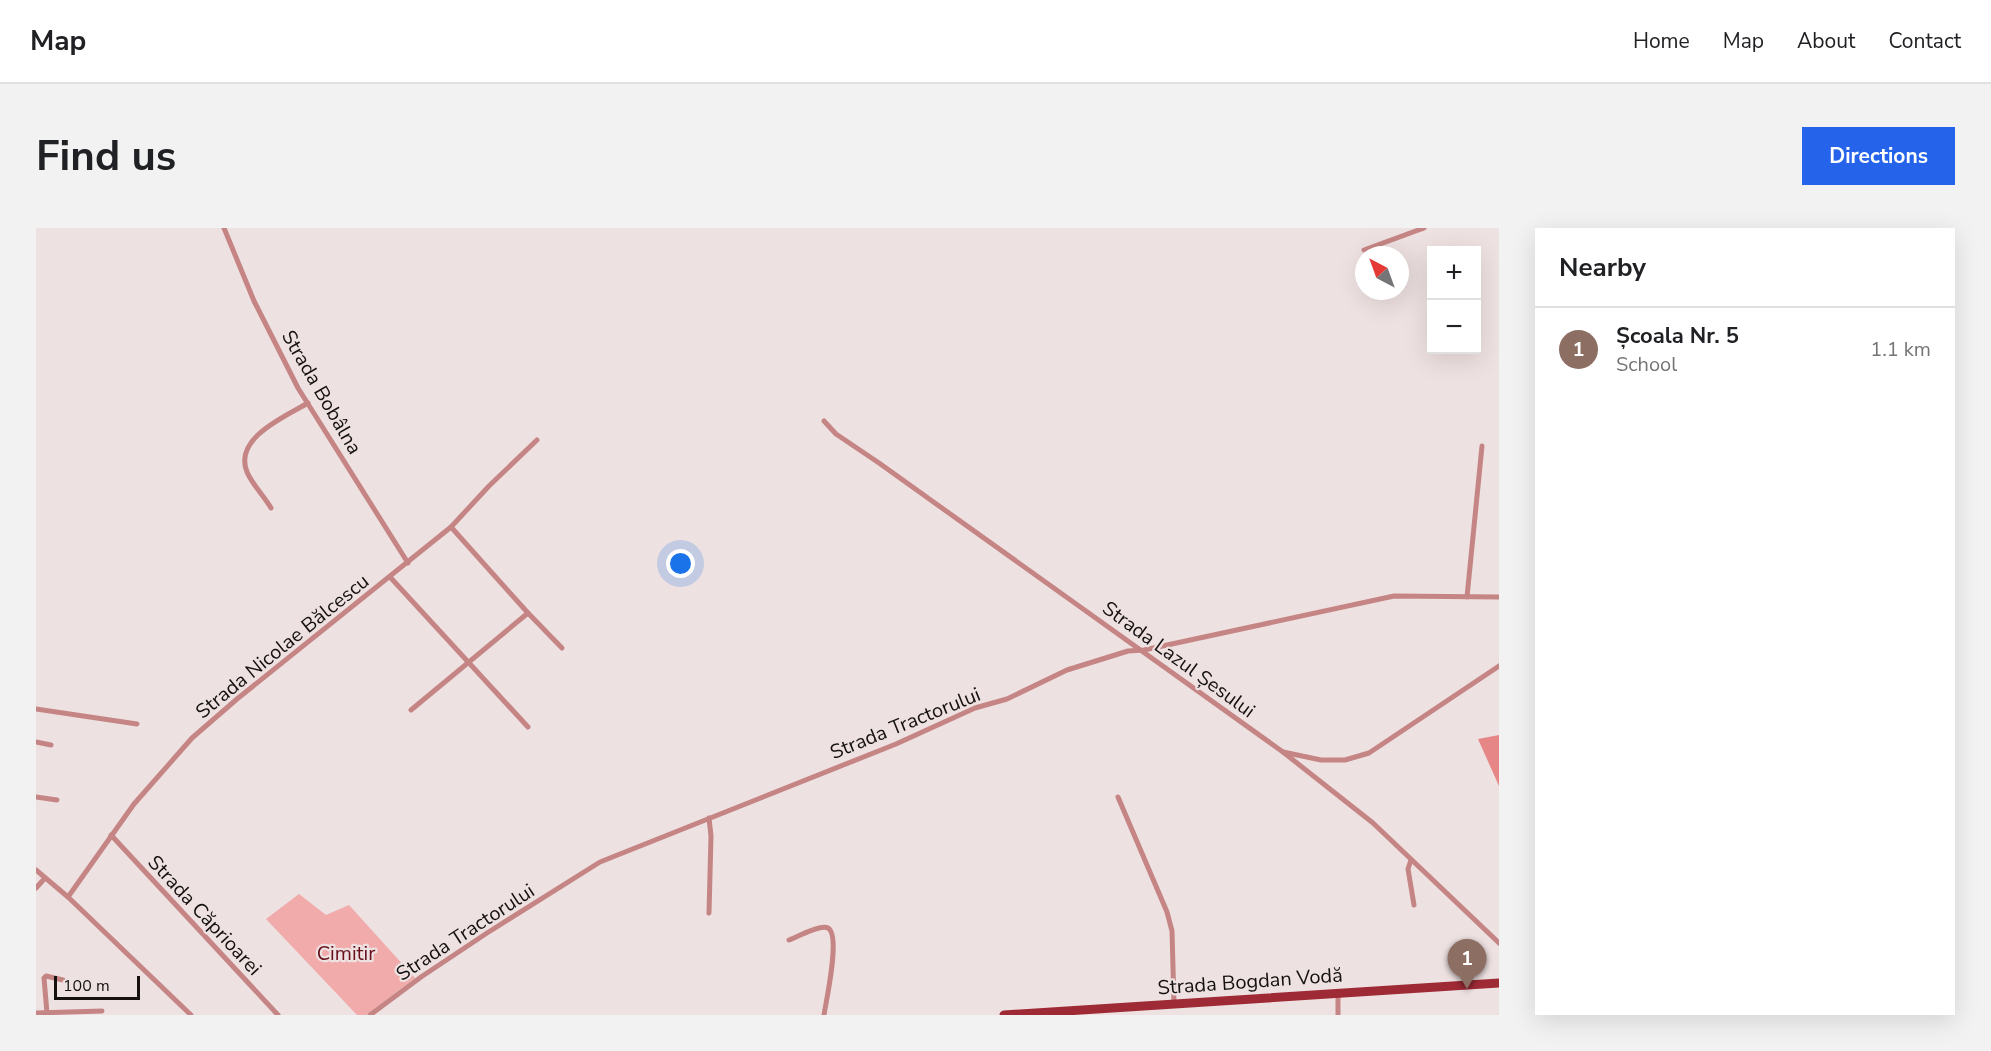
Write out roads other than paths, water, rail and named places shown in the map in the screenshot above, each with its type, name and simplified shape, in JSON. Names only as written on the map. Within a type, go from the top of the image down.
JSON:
[{"type":"main road","name":"Strada Bogdan Vodă","points":[[1004,1015],[1115,1012],[1174,1004],[1499,983]]},
{"type":"street","name":"Strada Bobâlna","points":[[224,228],[254,302],[308,403],[408,563]]},
{"type":"street","points":[[1375,246],[1424,228]]},
{"type":"street","points":[[271,507],[247,472],[245,463],[251,440],[276,421],[308,403]]},
{"type":"street","name":"Strada Lazul Șesului","points":[[824,421],[836,434],[1283,752],[1373,823],[1499,943]]},
{"type":"street","name":"Strada Nicolae Bălcescu","points":[[68,897],[134,804],[192,738],[237,699],[451,527],[537,440]]},
{"type":"street","points":[[1467,597],[1482,446]]},
{"type":"street","points":[[451,527],[562,648]]},
{"type":"street","points":[[390,577],[528,727]]},
{"type":"street","name":"Strada Tractorului","points":[[370,1015],[478,939],[600,862],[896,744],[975,708],[1007,699],[1067,670],[1128,651],[1144,651],[1394,596],[1499,597]]},
{"type":"street","points":[[411,710],[470,664],[528,613]]},
{"type":"street","points":[[1283,752],[1321,760],[1345,760],[1369,753],[1499,666]]},
{"type":"street","points":[[36,708],[137,724]]},
{"type":"street","points":[[36,742],[51,745]]},
{"type":"street","points":[[36,797],[57,800]]},
{"type":"street","points":[[1118,797],[1167,912],[1172,931],[1174,1004]]},
{"type":"street","points":[[709,818],[711,836],[709,913]]},
{"type":"street","name":"Strada Căprioarei","points":[[111,835],[278,1015]]},
{"type":"street","points":[[1411,860],[1408,869],[1414,905]]},
{"type":"street","points":[[36,870],[68,897],[191,1015]]},
{"type":"street","points":[[36,888],[45,878]]},
{"type":"street","points":[[789,940],[822,927],[832,932],[834,946],[824,1015]]},
{"type":"street","points":[[47,1014],[44,978],[46,976],[63,980]]},
{"type":"street","points":[[1338,993],[1338,1015]]},
{"type":"street","points":[[36,1013],[102,1011]]},
{"type":"place","name":"Școala Nr. 5","points":[[1467,989]]},
{"type":"park label","name":"Cimitir","points":[[346,953]]}]
